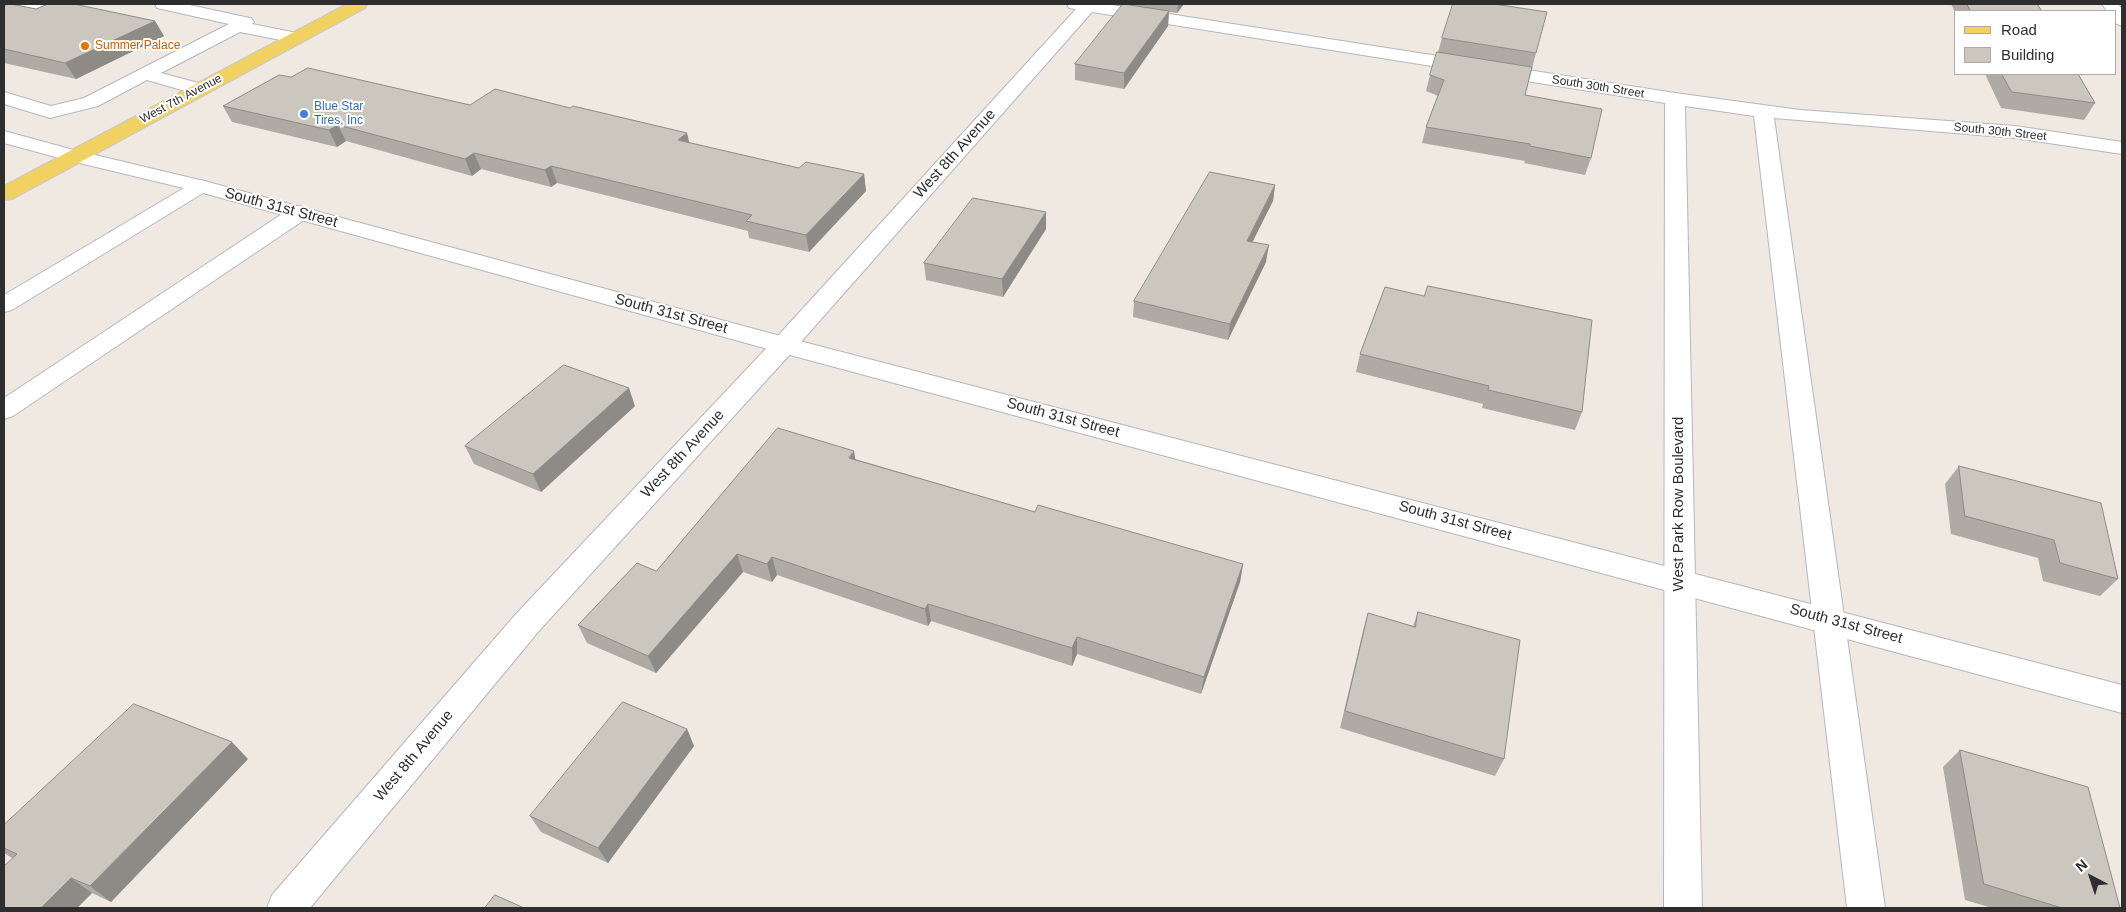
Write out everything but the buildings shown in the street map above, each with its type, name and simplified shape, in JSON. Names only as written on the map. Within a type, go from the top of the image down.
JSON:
[{"type":"main road","name":"West 7th Avenue","points":[[4,194],[360,4]]},
{"type":"street","points":[[4,19],[38,4]]},
{"type":"street","points":[[4,98],[50,112],[91,102],[245,22],[163,4]]},
{"type":"street","name":"South 30th Street","points":[[1082,5],[1675,99],[1859,121],[2015,132],[2122,148]]},
{"type":"street","name":"West 8th Avenue","points":[[286,908],[527,623],[784,345],[1082,5]]},
{"type":"street","points":[[236,26],[296,38]]},
{"type":"street","points":[[144,74],[199,89]]},
{"type":"street","name":"West Park Row Boulevard","points":[[1675,99],[1683,908]]},
{"type":"street","points":[[1763,111],[1866,908]]},
{"type":"street","name":"South 31st Street","points":[[4,137],[74,156],[201,186],[784,345],[1680,580],[2122,699]]},
{"type":"street","points":[[4,306],[201,186]]},
{"type":"street","points":[[4,410],[299,213]]},
{"type":"place","name":"Summer Palace","points":[[85,46]]},
{"type":"place","name":"Blue Star Tires, Inc","points":[[304,114]]}]
